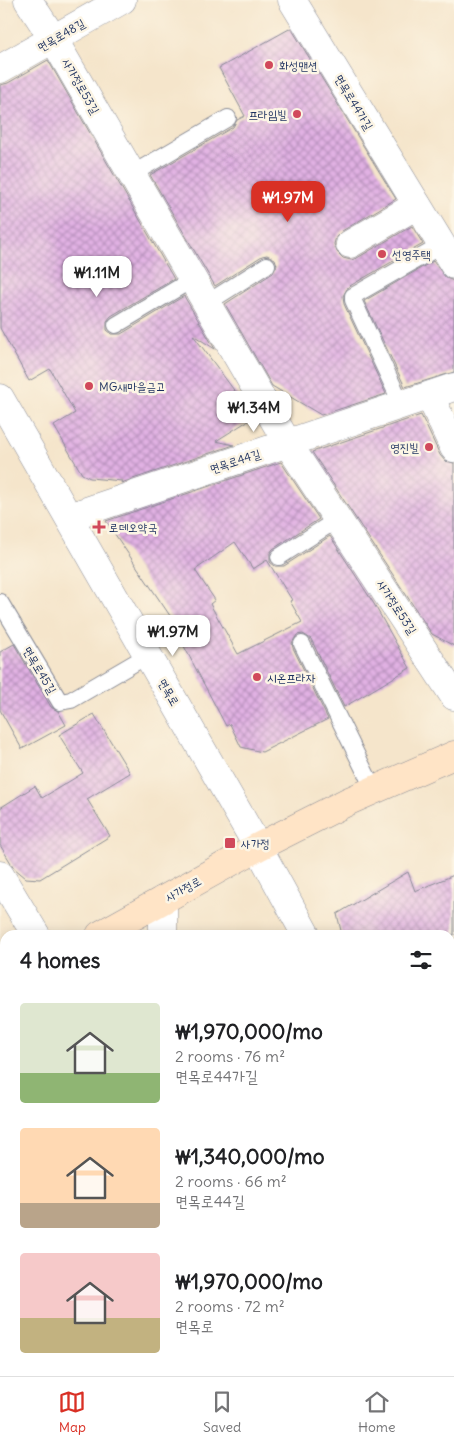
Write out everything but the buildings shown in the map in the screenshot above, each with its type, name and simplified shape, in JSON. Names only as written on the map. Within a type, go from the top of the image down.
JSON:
[{"type":"main road","name":"사가정로","points":[[109,930],[258,847],[374,790],[454,755]]},
{"type":"street","name":"사가정로53길","points":[[28,0],[54,40],[288,444],[454,696]]},
{"type":"street","name":"면목로48길","points":[[0,70],[122,0]]},
{"type":"street","name":"면목로44가길","points":[[292,0],[448,255]]},
{"type":"street","points":[[350,244],[417,205]]},
{"type":"street","name":"면목로44길","points":[[69,517],[442,392],[454,448]]},
{"type":"street","name":"면목로","points":[[0,398],[258,847],[303,930]]},
{"type":"street","points":[[0,875],[33,930]]},
{"type":"street","points":[[163,900],[163,930]]},
{"type":"lane","points":[[132,174],[228,118]]},
{"type":"lane","name":"면목로44가길","points":[[402,406],[353,300],[353,296],[448,255]]},
{"type":"lane","points":[[207,303],[267,264]]},
{"type":"lane","points":[[116,325],[193,279]]},
{"type":"lane","points":[[279,557],[338,519]]},
{"type":"lane","name":"면목로45길","points":[[0,602],[60,702],[71,700],[148,655]]},
{"type":"lane","points":[[302,644],[374,790]]},
{"type":"place","name":"화성맨션","points":[[269,65]]},
{"type":"place","name":"프라임빌","points":[[297,114]]},
{"type":"place","name":"선영주택","points":[[382,254]]},
{"type":"place","name":"MG새마을금고","points":[[89,386]]},
{"type":"place","name":"영진빌","points":[[429,447]]},
{"type":"place","name":"로데오약국","points":[[99,527]]},
{"type":"place","name":"시온프라자","points":[[257,677]]},
{"type":"place","name":"사가정","points":[[230,843]]}]
